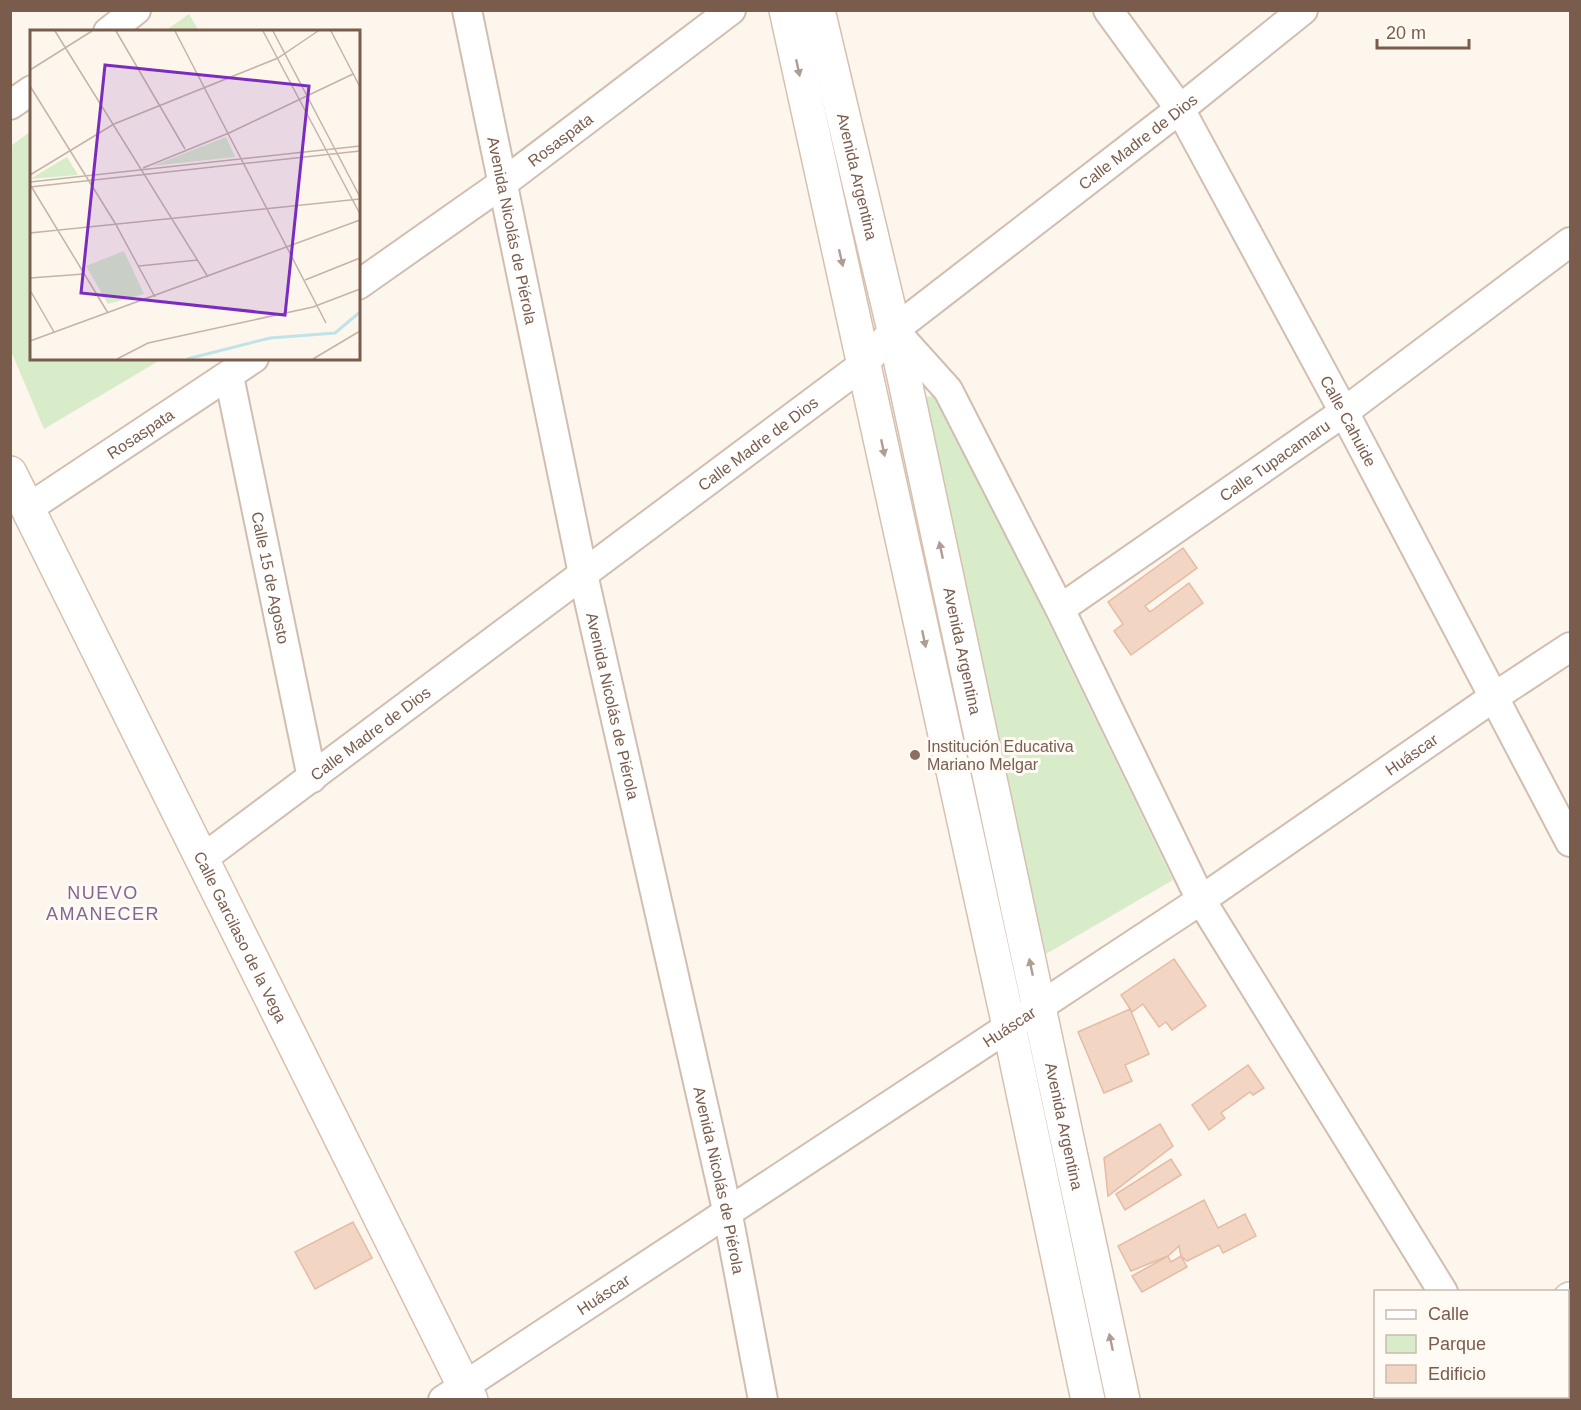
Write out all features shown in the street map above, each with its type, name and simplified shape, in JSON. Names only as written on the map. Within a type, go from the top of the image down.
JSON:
[{"type":"street","points":[[111,30],[136,10]]},
{"type":"street","name":"Avenida Nicolás de Piérola","points":[[466,10],[583,574],[727,1210],[763,1400]]},
{"type":"street","name":"Rosaspata","points":[[360,284],[503,183],[731,10]]},
{"type":"street","name":"Avenida Argentina","points":[[786,10],[1009,1026],[1088,1400]]},
{"type":"street","name":"Avenida Argentina","points":[[818,10],[894,330],[1123,1400]]},
{"type":"street","name":"Calle Cahuide","points":[[1108,10],[1180,109],[1344,412],[1570,842]]},
{"type":"street","name":"Calle Madre de Dios","points":[[202,859],[864,364],[894,330],[1180,109],[1303,10]]},
{"type":"street","points":[[10,105],[30,91]]},
{"type":"street","points":[[822,174],[854,167]]},
{"type":"street","name":"Calle Tupacamaru","points":[[1060,609],[1344,412],[1570,242]]},
{"type":"street","points":[[894,330],[948,390],[1060,609],[1201,900],[1442,1290]]},
{"type":"street","name":"Rosaspata","points":[[27,509],[251,360]]},
{"type":"street","name":"Calle 15 de Agosto","points":[[230,376],[312,778]]},
{"type":"street","name":"Calle Garcilaso de la Vega","points":[[10,473],[202,859],[459,1395]]},
{"type":"street","name":"Huáscar","points":[[459,1395],[727,1210],[1201,900],[1570,647]]},
{"type":"green space","points":[[189,14],[198,30],[166,30]]},
{"type":"green space","points":[[30,132],[30,360],[160,360],[44,429],[11,351],[11,146]]},
{"type":"green space","points":[[939,396],[1173,880],[1046,954],[919,397]]},
{"type":"building","points":[[1183,548],[1197,568],[1145,606],[1150,612],[1189,583],[1203,603],[1131,655],[1114,631],[1123,624],[1108,602]]},
{"type":"building","points":[[1174,959],[1206,1006],[1172,1030],[1166,1022],[1159,1027],[1143,1004],[1132,1012],[1121,995]]},
{"type":"building","points":[[1130,1009],[1149,1054],[1125,1065],[1132,1081],[1104,1093],[1078,1032]]},
{"type":"building","points":[[1248,1065],[1264,1088],[1253,1095],[1250,1092],[1221,1113],[1225,1118],[1209,1130],[1192,1105]]},
{"type":"building","points":[[1160,1124],[1173,1146],[1108,1196],[1104,1158]]},
{"type":"building","points":[[1171,1159],[1181,1175],[1125,1210],[1116,1194]]},
{"type":"building","points":[[1204,1200],[1218,1228],[1245,1214],[1256,1236],[1223,1253],[1219,1245],[1187,1261],[1181,1256],[1179,1246],[1168,1256],[1131,1271],[1118,1246]]},
{"type":"building","points":[[353,1222],[372,1258],[315,1289],[295,1252]]},
{"type":"building","points":[[1168,1256],[1171,1262],[1181,1256],[1187,1267],[1142,1292],[1132,1276]]},
{"type":"place","name":"Institución Educativa Mariano Melgar","points":[[915,755]]},
{"type":"district","name":"NUEVO AMANECER","points":[[103,903]]}]
